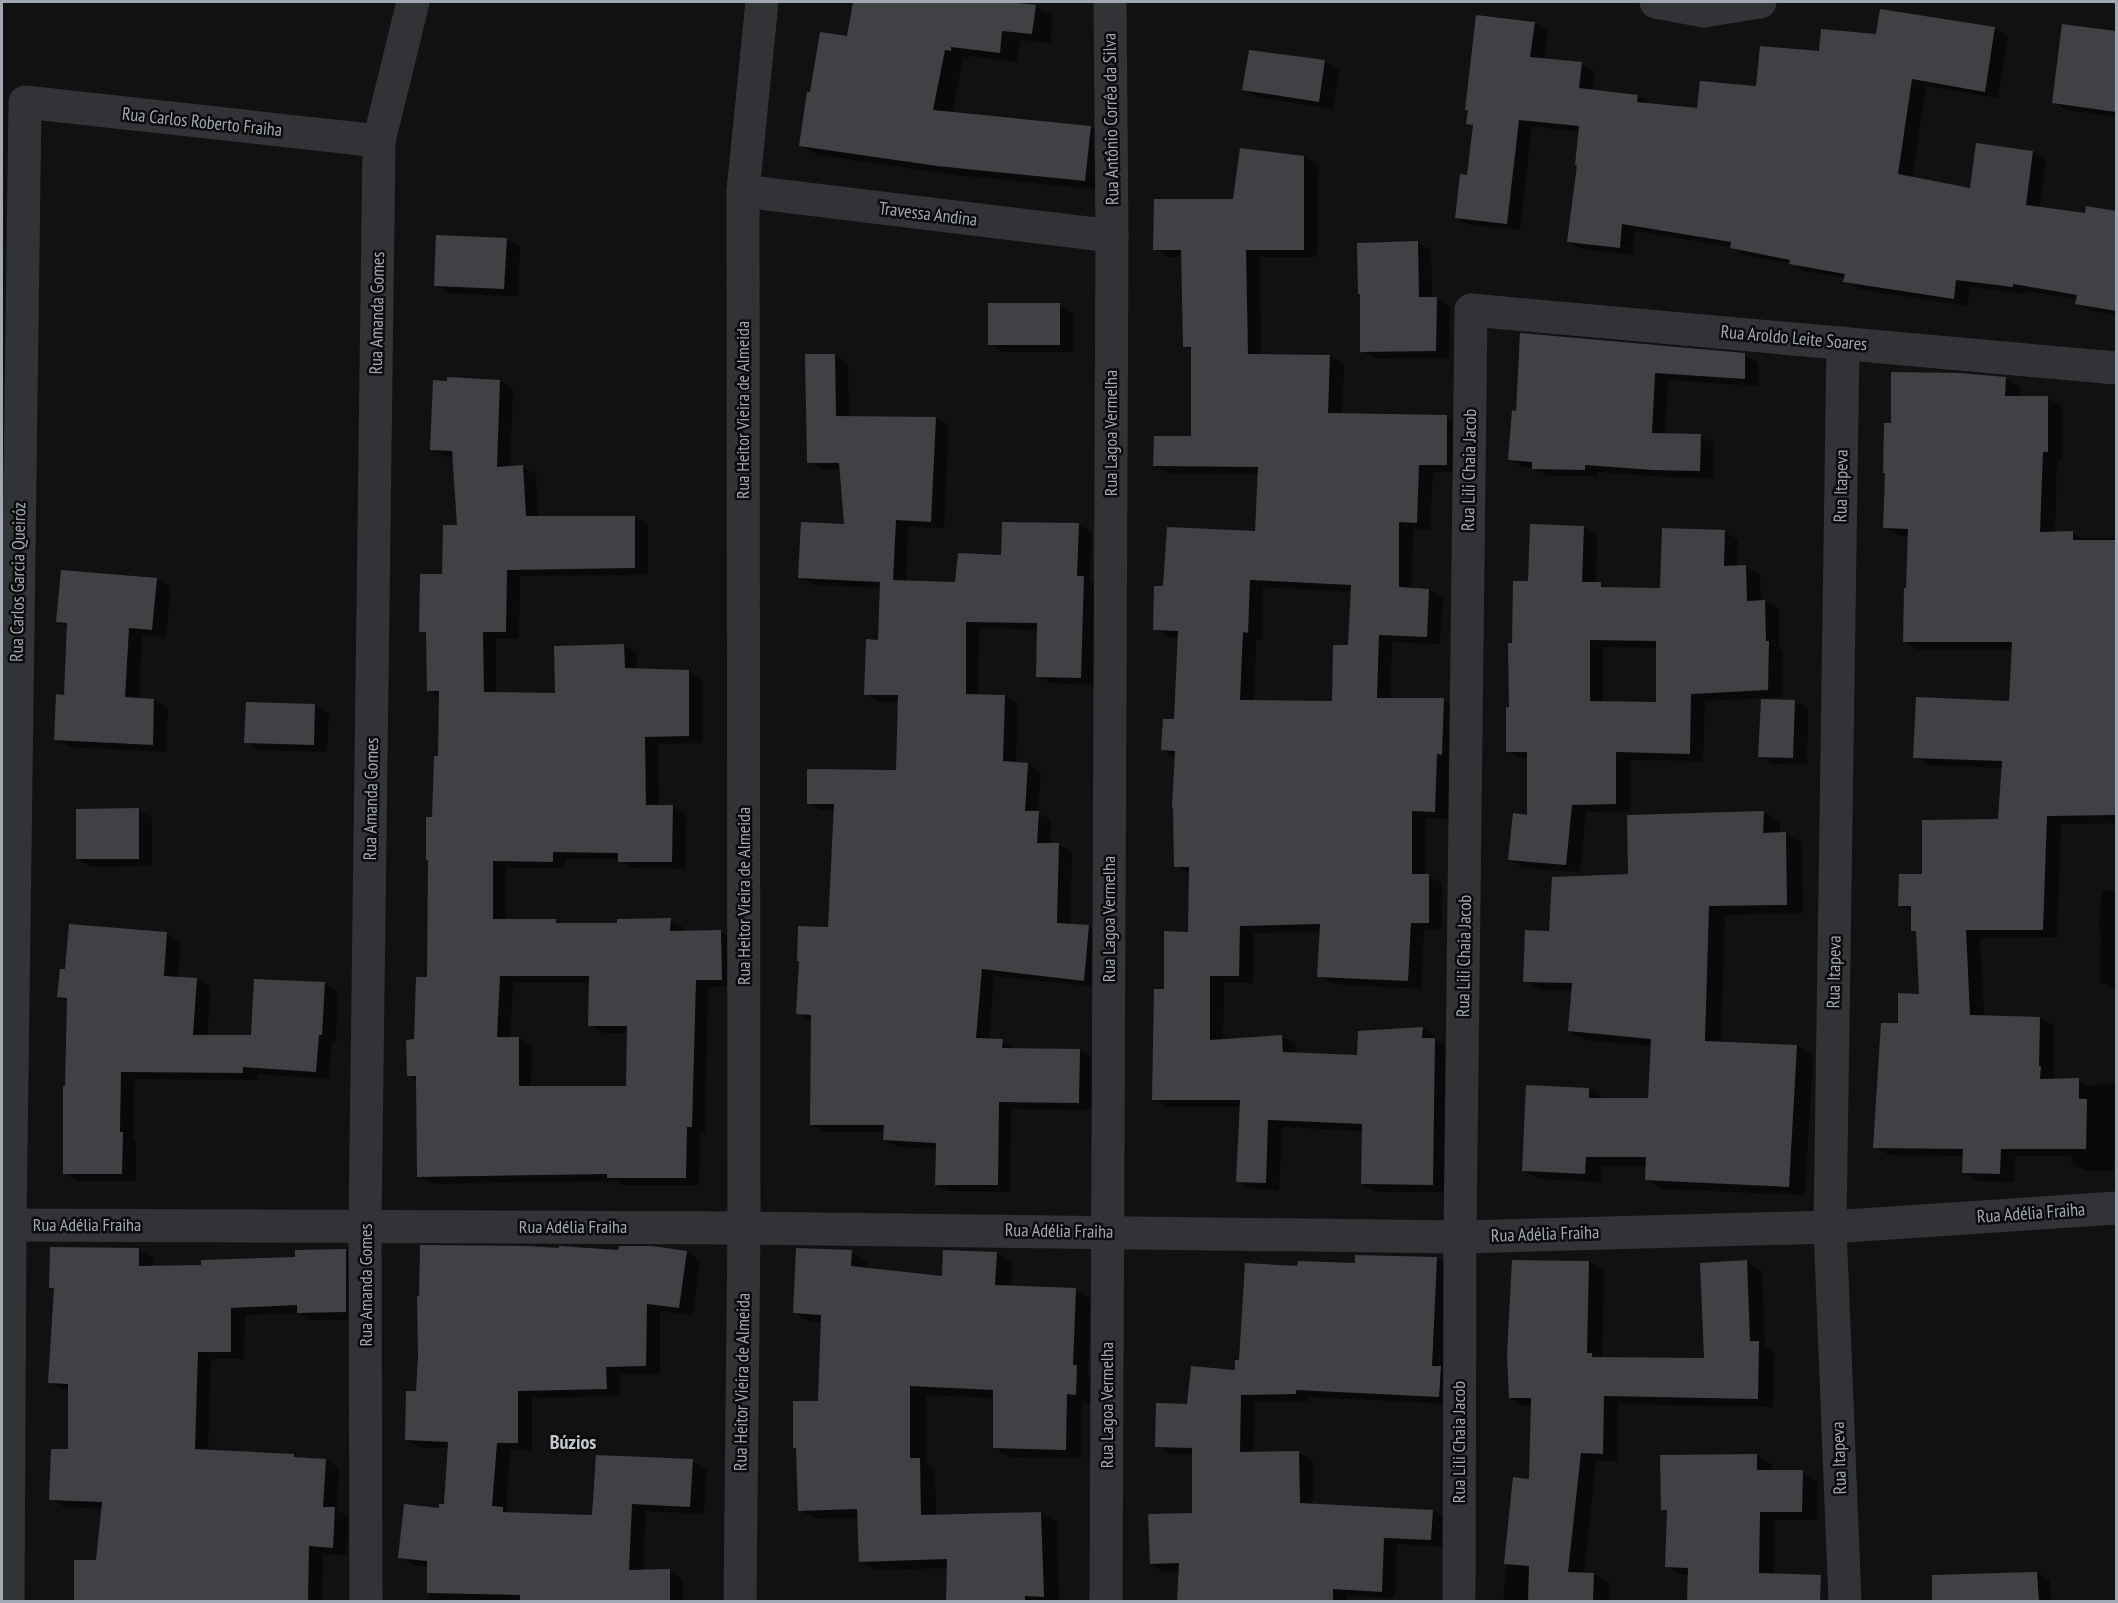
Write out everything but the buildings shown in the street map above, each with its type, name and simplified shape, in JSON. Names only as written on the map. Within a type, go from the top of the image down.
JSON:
[{"type":"street","name":"Rua Amanda Gomes","points":[[366,1602],[365,1226],[379,141],[413,2]]},
{"type":"street","name":"Rua Heitor Vieira de Almeida","points":[[740,1602],[744,1228],[743,191],[762,2]]},
{"type":"street","name":"Rua Antônio Corrêa da Silva","points":[[1110,2],[1112,236]]},
{"type":"street","points":[[1656,2],[1705,6],[1760,2]]},
{"type":"street","name":"Rua Carlos Roberto Fraiha","points":[[25,102],[379,141]]},
{"type":"street","name":"Rua Carlos Garcia Queiróz","points":[[8,1602],[6,1225],[25,102]]},
{"type":"street","name":"Travessa Andina","points":[[743,191],[1112,236]]},
{"type":"street","name":"Rua Lagoa Vermelha","points":[[1106,1602],[1112,236]]},
{"type":"street","name":"Rua Aroldo Leite Soares","points":[[1471,310],[2116,368]]},
{"type":"street","name":"Rua Lili Chaia Jacob","points":[[1459,1602],[1460,1237],[1471,310]]},
{"type":"street","name":"Rua Itapeva","points":[[1843,343],[1830,1227],[1845,1602]]},
{"type":"street","name":"Rua Adélia Fraiha","points":[[6,1225],[1108,1231],[1460,1237],[1830,1227],[2116,1208]]},
{"type":"district","name":"Búzios","points":[[573,1442]]}]
